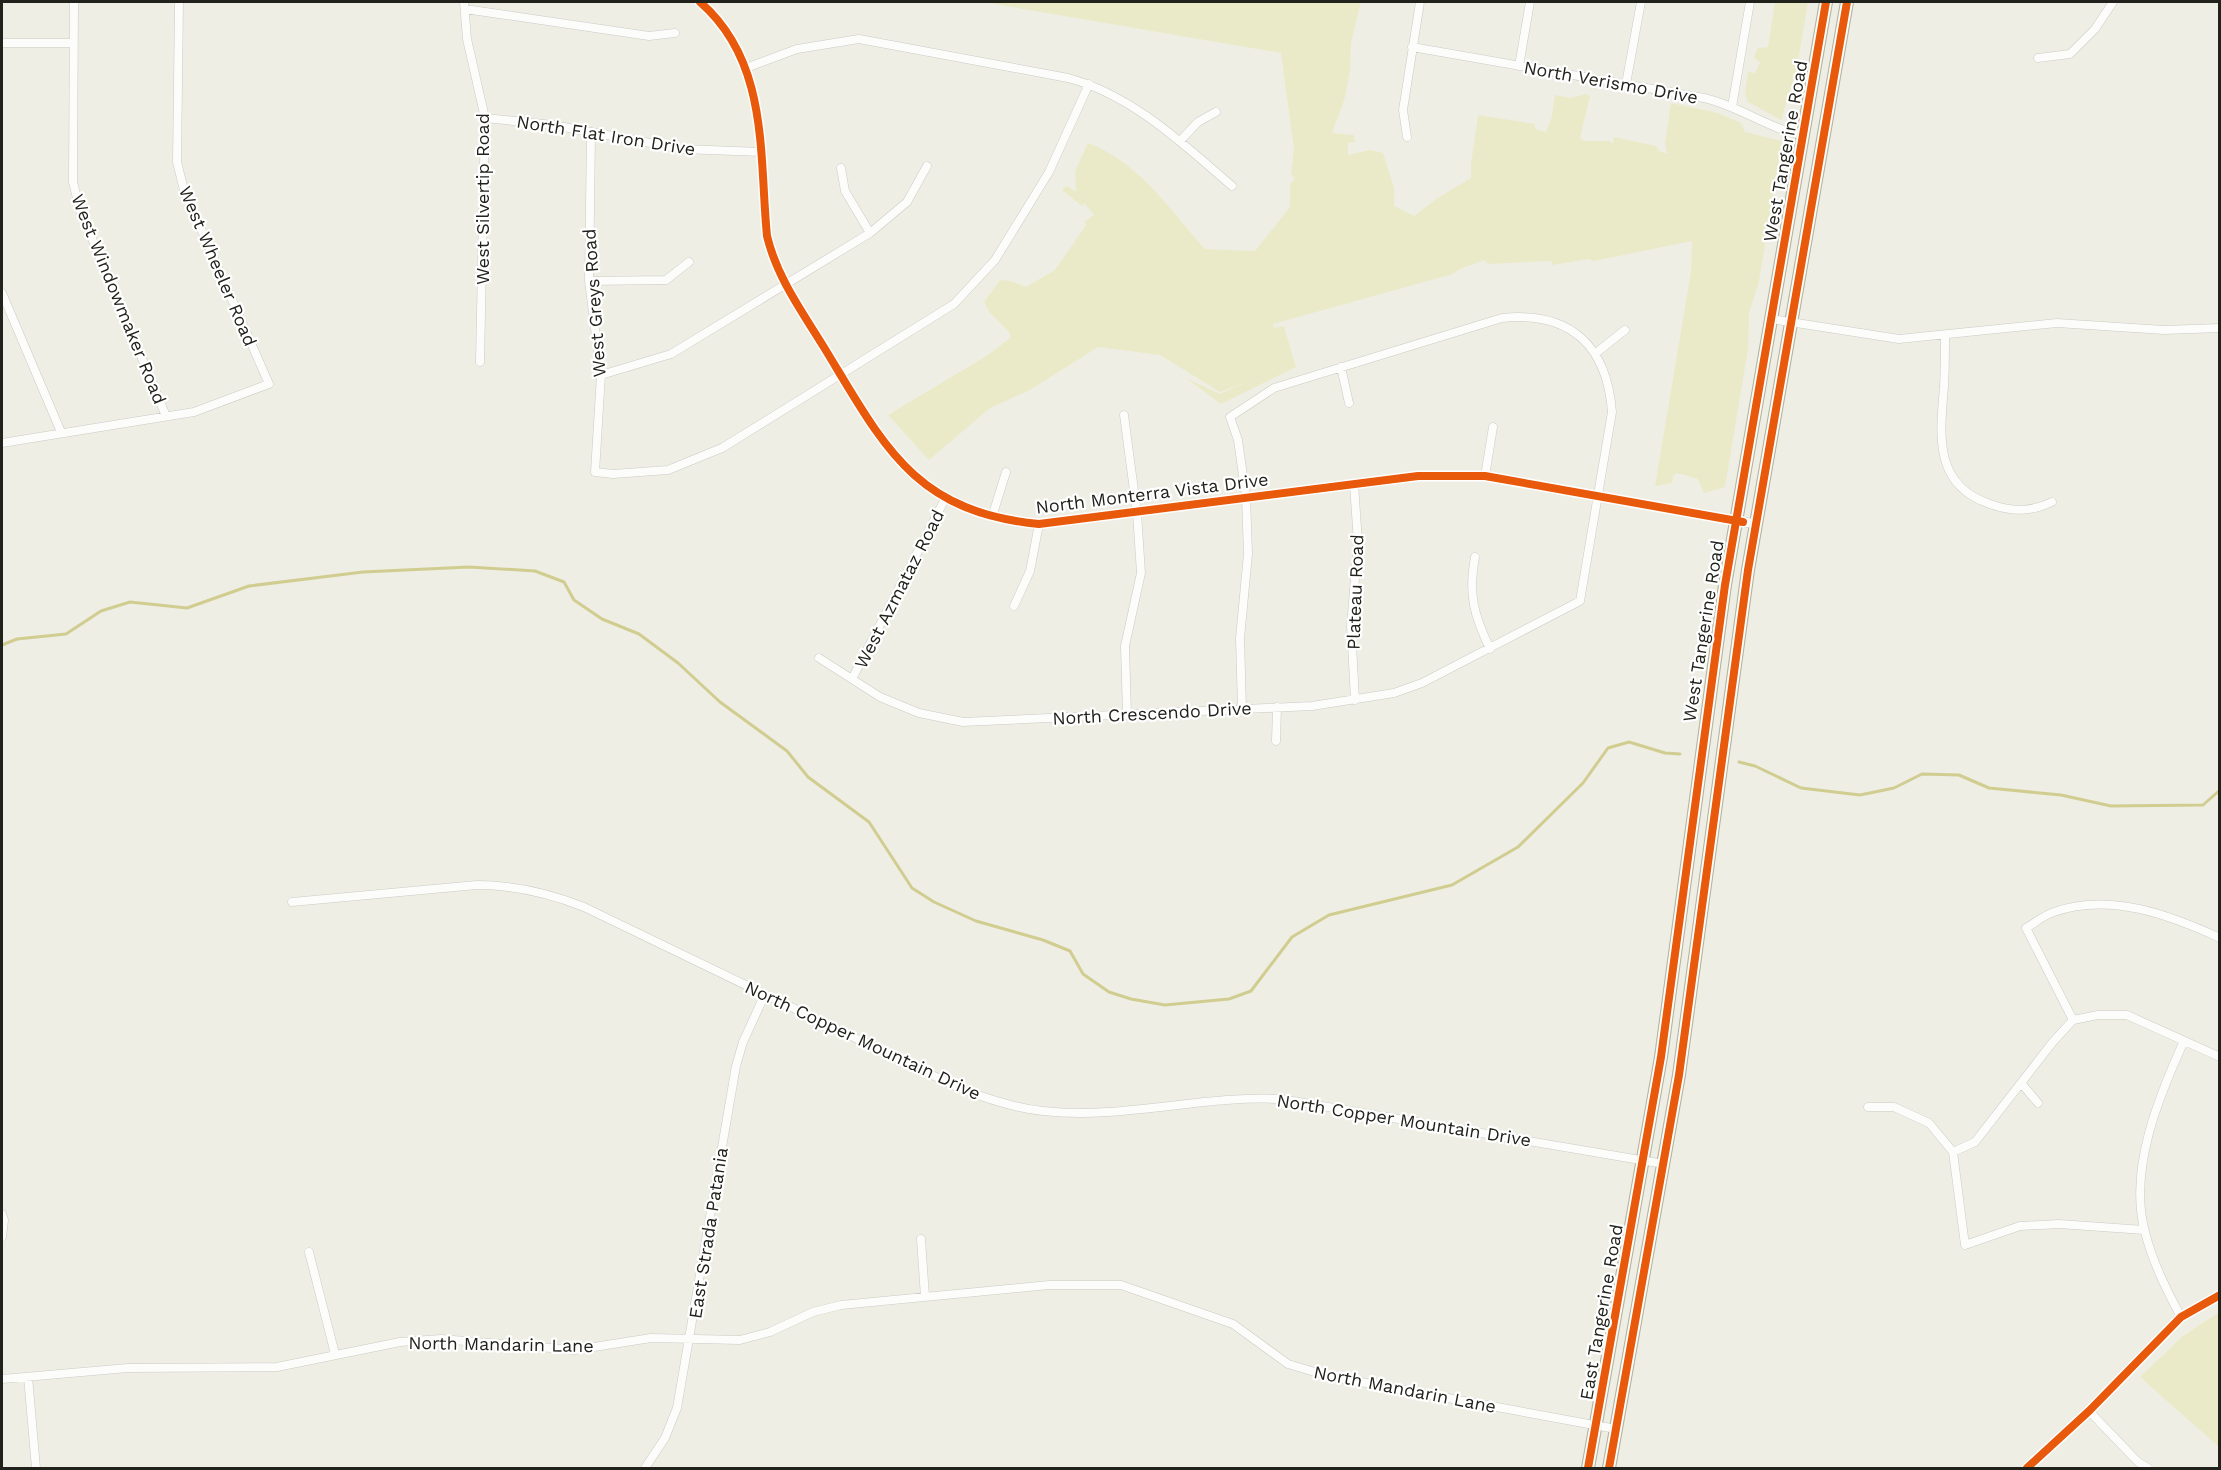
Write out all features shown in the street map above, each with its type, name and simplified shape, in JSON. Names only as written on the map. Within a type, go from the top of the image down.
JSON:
[{"type":"main road","name":"West Tangerine Road","points":[[1643,1160],[1661,1057],[1709,689],[1735,521],[1826,2]]},
{"type":"main road","name":"West Tangerine Road","points":[[1664,1164],[1687,1022],[1733,668],[1847,2]]},
{"type":"main road","name":"East Tangerine Road","points":[[1588,1468],[1643,1160]]},
{"type":"main road","name":"East Tangerine Road","points":[[1609,1468],[1664,1164]]},
{"type":"street","name":"West Windowmaker Road","points":[[74,2],[73,182],[80,210],[166,416]]},
{"type":"street","name":"West Wheeler Road","points":[[166,416],[194,412],[269,384],[182,181],[177,162],[179,2]]},
{"type":"street","name":"North Monterra Vista Drive","points":[[700,2],[718,21],[746,68],[759,118],[767,236],[771,255],[786,285],[892,455],[945,499],[992,517],[1039,524],[1440,475],[1485,477],[1756,524]]},
{"type":"street","points":[[1407,137],[1402,110],[1420,2]]},
{"type":"street","points":[[1519,66],[1530,2]]},
{"type":"street","points":[[1626,84],[1641,2]]},
{"type":"street","points":[[1732,106],[1750,2]]},
{"type":"street","points":[[2038,58],[2070,54],[2095,29],[2113,2]]},
{"type":"street","points":[[464,5],[649,36],[675,33]]},
{"type":"street","name":"West Silvertip Road","points":[[464,5],[467,39],[486,118],[480,362]]},
{"type":"street","points":[[746,68],[798,49],[859,39],[1089,84],[1122,99],[1180,141],[1232,186]]},
{"type":"street","points":[[2,43],[74,43]]},
{"type":"street","name":"North Verismo Drive","points":[[1412,47],[1704,98],[1732,106],[1777,129],[1803,135]]},
{"type":"street","points":[[840,374],[954,304],[995,260],[1050,172],[1089,84]]},
{"type":"street","points":[[1180,141],[1198,122],[1216,112]]},
{"type":"street","name":"North Flat Iron Drive","points":[[486,118],[553,124],[591,134],[682,149],[762,152]]},
{"type":"street","name":"West Greys Road","points":[[591,134],[589,281],[601,375],[595,472],[613,474],[668,470],[722,448],[840,374]]},
{"type":"street","points":[[601,375],[671,354],[870,232],[907,202],[927,166]]},
{"type":"street","points":[[841,168],[845,191],[870,232]]},
{"type":"street","points":[[589,281],[666,280],[689,262]]},
{"type":"street","points":[[2,293],[61,432]]},
{"type":"street","points":[[1242,708],[1240,638],[1248,554],[1246,497],[1238,440],[1230,417],[1274,388],[1502,318],[1538,317],[1568,328],[1596,353],[1605,369],[1610,387],[1612,412],[1600,496]]},
{"type":"street","points":[[1771,319],[1890,338],[1945,335],[2057,323],[2164,330],[2220,328]]},
{"type":"street","points":[[1596,353],[1625,330]]},
{"type":"street","points":[[1945,335],[1945,374],[1940,440],[1950,473],[1971,495],[1999,507],[2026,511],[2052,502]]},
{"type":"street","points":[[1341,367],[1349,403]]},
{"type":"street","points":[[1124,415],[1137,513],[1141,573],[1125,646],[1127,715]]},
{"type":"street","points":[[2,443],[166,416]]},
{"type":"street","points":[[1485,477],[1493,427]]},
{"type":"street","points":[[992,517],[1006,472]]},
{"type":"street","name":"Plateau Road","points":[[1354,484],[1358,543],[1351,626],[1355,700]]},
{"type":"street","name":"North Crescendo Drive","points":[[819,658],[880,697],[919,713],[963,722],[1277,707],[1355,700],[1395,693],[1422,683],[1580,601],[1600,496]]},
{"type":"street","name":"West Azmataz Road","points":[[852,679],[945,499]]},
{"type":"street","points":[[1014,606],[1030,571],[1039,524]]},
{"type":"street","points":[[1475,557],[1471,597],[1476,619],[1490,649]]},
{"type":"street","points":[[1276,741],[1277,707]]},
{"type":"street","name":"North Copper Mountain Drive","points":[[292,902],[477,885],[534,890],[584,907],[959,1088],[1014,1106],[1045,1111],[1084,1112],[1237,1099],[1281,1099],[1664,1164]]},
{"type":"street","points":[[2073,1020],[2026,928],[2054,912],[2097,905],[2140,908],[2186,922],[2220,938]]},
{"type":"street","name":"East Strada Patania","points":[[645,1468],[674,1417],[691,1338],[736,1066],[743,1042],[765,994]]},
{"type":"street","points":[[1953,1152],[1975,1142],[2073,1020],[2098,1015],[2127,1015],[2220,1058]]},
{"type":"street","points":[[2181,1317],[2158,1273],[2144,1230],[2142,1196],[2144,1155],[2164,1086],[2184,1041]]},
{"type":"street","points":[[2021,1083],[2038,1103]]},
{"type":"street","points":[[1868,1107],[1894,1107],[1929,1123],[1953,1152],[1965,1245],[2020,1226],[2059,1224],[2144,1230]]},
{"type":"street","points":[[2,1214],[4,1220],[2,1237]]},
{"type":"street","points":[[921,1239],[925,1297]]},
{"type":"street","points":[[309,1252],[336,1354]]},
{"type":"street","name":"North Mandarin Lane","points":[[2,1379],[128,1368],[277,1367],[400,1342],[441,1339],[575,1350],[636,1339],[748,1339],[829,1308],[1049,1285],[1121,1285],[1233,1324],[1288,1364],[1311,1371],[1358,1383],[1616,1429]]},
{"type":"street","points":[[2027,1468],[2089,1411],[2181,1317],[2220,1296]]},
{"type":"street","points":[[28,1377],[36,1468]]},
{"type":"street","points":[[2089,1411],[2135,1465],[2148,1468]]},
{"type":"green space","points":[[983,2],[1361,2],[1351,43],[1350,71],[1344,101],[1332,133],[1354,135],[1355,143],[1348,142],[1348,155],[1370,150],[1383,153],[1394,188],[1394,206],[1414,216],[1436,199],[1471,178],[1478,115],[1535,124],[1535,129],[1546,132],[1552,116],[1555,95],[1571,98],[1586,94],[1590,96],[1580,138],[1584,141],[1610,141],[1613,144],[1614,137],[1656,146],[1659,151],[1667,154],[1665,143],[1671,103],[1718,113],[1741,123],[1745,132],[1782,141],[1759,282],[1749,313],[1748,349],[1725,487],[1704,493],[1698,479],[1677,473],[1673,476],[1672,483],[1655,486],[1691,271],[1692,241],[1594,261],[1588,259],[1552,265],[1552,261],[1488,264],[1485,260],[1453,274],[1273,324],[1274,328],[1284,326],[1296,367],[1221,404],[1186,378],[1220,394],[1246,382],[1220,392],[1160,355],[1098,347],[1030,390],[990,408],[929,460],[888,415],[988,355],[1010,338],[1010,333],[990,313],[984,302],[1000,280],[1011,281],[1026,287],[1055,270],[1086,225],[1084,222],[1094,215],[1084,203],[1082,206],[1063,191],[1063,188],[1068,186],[1076,192],[1075,171],[1088,143],[1106,151],[1138,174],[1205,249],[1255,251],[1290,207],[1290,184],[1295,179],[1291,173],[1294,150],[1281,53]]},
{"type":"green space","points":[[1775,2],[1808,2],[1797,68],[1781,120],[1748,102],[1745,93],[1748,72],[1755,73],[1760,63],[1754,57],[1758,48],[1768,47]]},
{"type":"green space","points":[[2219,1312],[2219,1447],[2140,1377],[2183,1336]]},
{"type":"waterway","points":[[2,645],[17,639],[66,634],[101,611],[130,602],[187,608],[249,586],[363,572],[469,567],[535,571],[564,582],[574,600],[602,619],[639,634],[678,663],[720,702],[787,751],[808,777],[869,822],[912,888],[934,902],[976,921],[1043,940],[1070,951],[1083,974],[1109,992],[1131,999],[1165,1005],[1229,999],[1251,991],[1292,937],[1329,915],[1452,885],[1518,847],[1583,783],[1608,748],[1629,742],[1665,753],[1680,754]]},
{"type":"waterway","points":[[1739,762],[1755,766],[1801,788],[1860,795],[1894,788],[1922,774],[1959,775],[1989,788],[2061,795],[2111,806],[2203,805],[2220,790]]},
{"type":"cycle path","points":[[700,2],[722,26],[738,52],[749,81],[760,142],[767,236],[784,281],[866,416],[886,444],[907,468],[932,489],[961,505],[996,517],[1039,524],[1418,476],[1485,476],[1743,522]]},
{"type":"cycle path","points":[[1588,1468],[1661,1057],[1725,585],[1826,2]]},
{"type":"cycle path","points":[[1609,1468],[1679,1075],[1748,570],[1847,2]]},
{"type":"cycle path","points":[[2027,1468],[2089,1411],[2181,1317],[2220,1295]]}]
